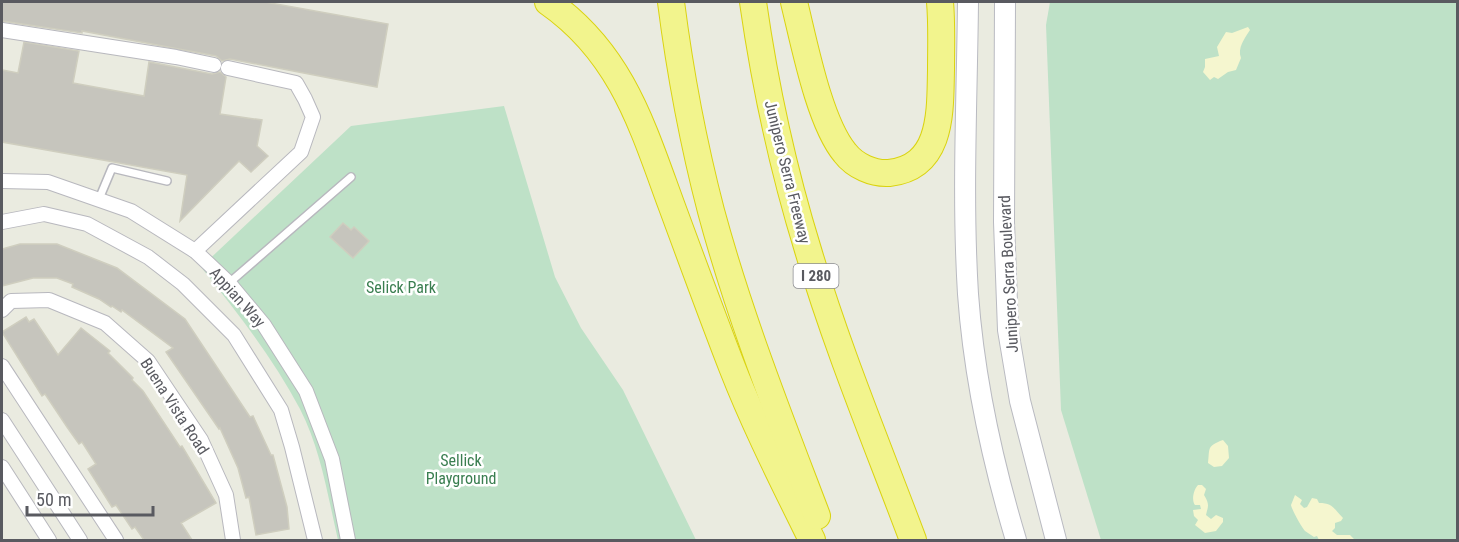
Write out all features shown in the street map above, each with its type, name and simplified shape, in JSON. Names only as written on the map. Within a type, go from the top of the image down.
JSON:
[{"type":"highway","points":[[548,2],[572,19],[599,47],[627,94],[651,150],[733,369],[812,540]]},
{"type":"highway","points":[[671,2],[690,121],[721,246],[755,351],[826,540]]},
{"type":"highway","name":"Junipero Serra Freeway","points":[[753,2],[772,111],[800,226],[844,357],[913,540]]},
{"type":"highway","points":[[794,2],[818,93],[839,144],[856,163],[880,173],[898,171],[913,165],[928,151],[935,138],[939,123],[940,97],[940,2]]},
{"type":"main road","points":[[968,2],[966,199],[969,295],[982,402],[997,472],[1016,540]]},
{"type":"main road","name":"Junipero Serra Boulevard","points":[[1005,2],[1004,212],[1008,330],[1020,401],[1056,540]]},
{"type":"main road","points":[[1005,40],[1010,2]]},
{"type":"street","points":[[2,30],[214,65]]},
{"type":"street","points":[[195,251],[301,152],[313,117],[296,83],[228,68]]},
{"type":"street","name":"Appian Way","points":[[2,181],[48,182],[131,210],[195,251],[229,283],[264,325],[306,391],[332,459],[348,540]]},
{"type":"street","name":"Appian Way","points":[[2,222],[44,214],[87,224],[148,257],[183,284],[234,335],[280,410],[295,458],[315,540]]},
{"type":"street","name":"Buena Vista Road","points":[[2,310],[12,301],[49,300],[105,323],[148,361],[201,440],[226,495],[233,540]]},
{"type":"street","points":[[2,366],[116,540]]},
{"type":"street","points":[[3,426],[80,540]]},
{"type":"street","points":[[2,466],[49,540]]},
{"type":"lane","points":[[99,199],[112,168],[167,181]]},
{"type":"lane","points":[[229,283],[351,177]]},
{"type":"green space","points":[[1050,2],[1457,2],[1457,540],[1101,540],[1061,410],[1046,25]]},
{"type":"green space","name":"Selick Park","points":[[504,106],[555,277],[581,328],[623,390],[696,540],[338,540],[319,457],[300,409],[241,318],[201,267],[351,126]]},
{"type":"sand","points":[[1248,27],[1250,30],[1241,47],[1241,58],[1236,70],[1218,79],[1214,77],[1210,80],[1203,72],[1205,59],[1219,56],[1217,47],[1226,32],[1232,33]]},
{"type":"sand","points":[[1223,440],[1228,446],[1229,458],[1222,466],[1214,467],[1208,463],[1211,446]]},
{"type":"sand","points":[[1198,485],[1206,489],[1204,495],[1208,505],[1206,515],[1211,519],[1216,515],[1223,518],[1223,522],[1216,531],[1205,533],[1195,525],[1198,520],[1193,510],[1201,509],[1200,505],[1195,505],[1193,500]]},
{"type":"sand","points":[[1295,495],[1302,500],[1300,504],[1304,508],[1312,498],[1317,499],[1319,503],[1333,507],[1343,518],[1335,523],[1332,531],[1337,535],[1350,535],[1355,540],[1319,540],[1317,536],[1314,537],[1305,531],[1291,505]]},
{"type":"building","points":[[2,2],[265,2],[388,24],[377,87],[230,59],[222,61],[216,56],[82,31],[82,33],[2,21]]},
{"type":"building","points":[[24,42],[79,51],[73,83],[144,96],[149,62],[212,74],[220,72],[226,77],[220,114],[262,120],[257,146],[268,156],[251,172],[239,161],[180,221],[187,175],[2,142],[2,70],[18,73]]},
{"type":"building","points":[[343,223],[351,230],[354,227],[369,241],[353,258],[330,237]]},
{"type":"building","points":[[20,244],[57,244],[117,268],[185,319],[250,417],[253,416],[273,455],[287,507],[289,529],[256,535],[249,497],[246,498],[238,468],[220,428],[166,352],[173,348],[122,310],[121,312],[72,287],[73,284],[57,278],[33,278],[2,286],[2,249]]},
{"type":"building","points":[[26,317],[29,322],[34,319],[58,355],[81,328],[110,351],[108,353],[143,391],[180,447],[182,446],[216,503],[181,523],[192,540],[144,540],[135,527],[132,529],[116,505],[112,507],[88,469],[96,464],[82,442],[79,444],[45,394],[42,396],[2,332]]},
{"type":"park label","name":"Sellick Playground","points":[[461,469]]}]
